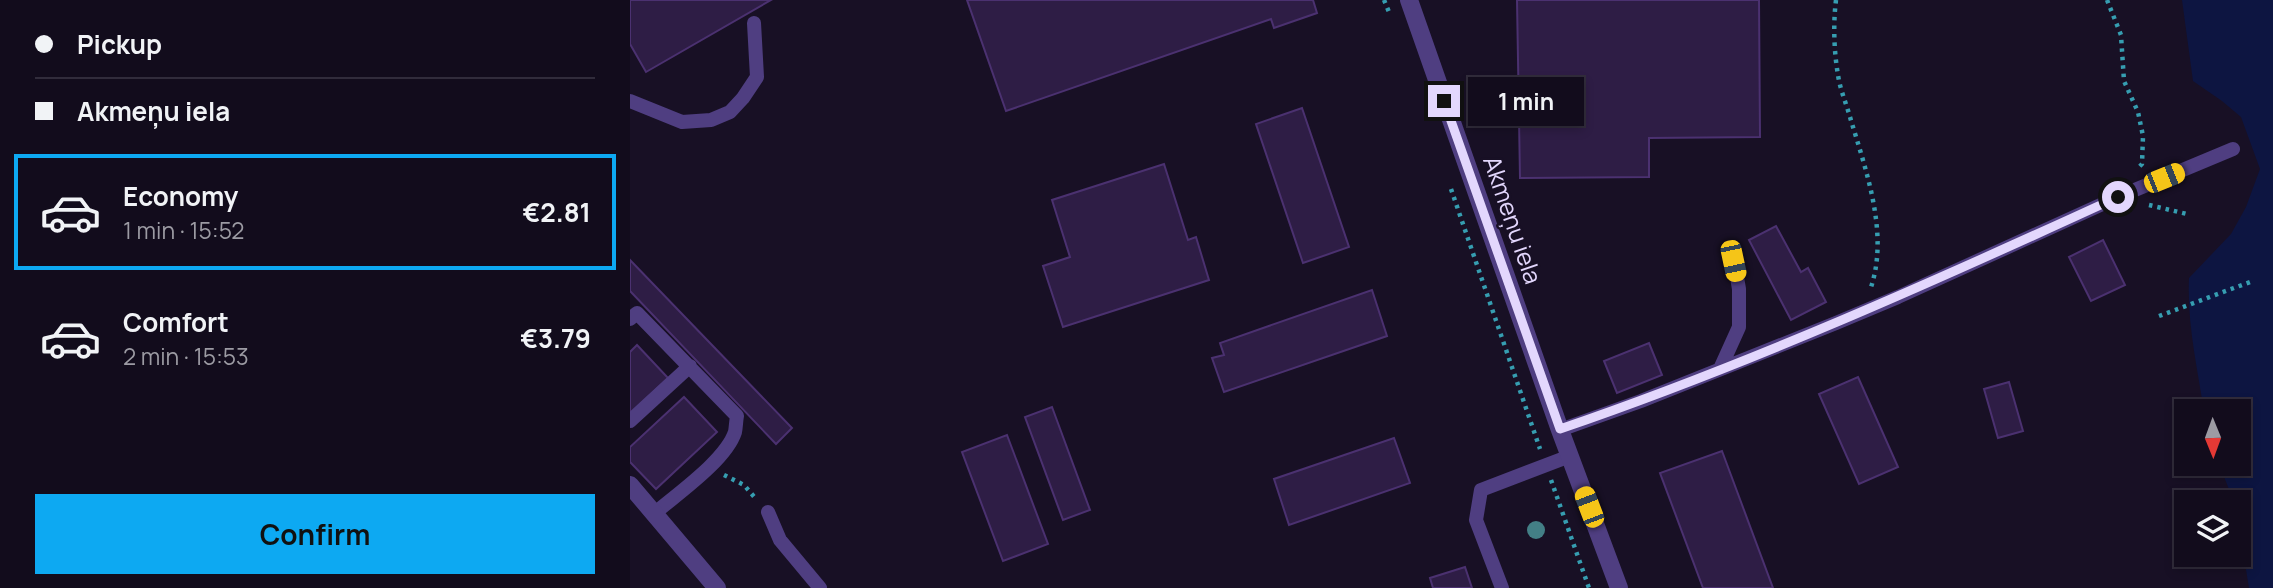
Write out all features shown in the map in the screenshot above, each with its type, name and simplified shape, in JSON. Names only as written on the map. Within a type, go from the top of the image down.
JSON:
[{"type":"street","name":"Akmeņu iela","points":[[1409,0],[1619,588]]},
{"type":"street","points":[[630,485],[717,588]]},
{"type":"lane","points":[[630,101],[682,122],[711,120],[730,112],[757,77],[754,23]]},
{"type":"lane","points":[[1560,429],[1641,401],[1836,323],[2118,197],[2233,149]]},
{"type":"lane","points":[[1720,369],[1739,327],[1739,289],[1732,248]]},
{"type":"lane","points":[[630,319],[637,313],[737,416],[735,433],[709,468],[655,513]]},
{"type":"lane","points":[[630,421],[690,366]]},
{"type":"lane","points":[[1502,588],[1476,520],[1481,490],[1570,456]]},
{"type":"lane","points":[[768,512],[780,540],[820,588]]},
{"type":"path","points":[[1384,0],[1393,23]]},
{"type":"path","points":[[1836,0],[1834,13],[1838,77],[1864,162],[1877,224],[1877,272],[1863,310]]},
{"type":"path","points":[[2107,0],[2121,35],[2124,81],[2138,112],[2143,136],[2142,164],[2118,197],[2187,215]]},
{"type":"path","points":[[1447,178],[1589,588]]},
{"type":"path","points":[[2159,316],[2250,282]]},
{"type":"path","points":[[709,468],[744,485],[768,512]]},
{"type":"shaded area","points":[[2182,0],[2273,0],[2273,588],[2249,588],[2246,567],[2251,567],[2251,490],[2229,490],[2224,476],[2251,476],[2251,399],[2202,399],[2193,345],[2189,295],[2189,278],[2231,234],[2246,207],[2260,169],[2241,117],[2193,81]]},
{"type":"building","points":[[630,0],[771,0],[646,72],[630,44]]},
{"type":"building","points":[[967,0],[1313,0],[1317,13],[1274,28],[1271,19],[1006,111]]},
{"type":"building","points":[[1517,0],[1759,0],[1760,137],[1649,138],[1649,177],[1520,178]]},
{"type":"building","points":[[1302,108],[1349,247],[1303,263],[1256,124]]},
{"type":"building","points":[[1164,164],[1188,240],[1196,237],[1209,280],[1063,327],[1043,266],[1070,257],[1052,200]]},
{"type":"building","points":[[1776,226],[1801,272],[1808,268],[1826,302],[1791,320],[1749,240]]},
{"type":"building","points":[[2103,240],[2125,285],[2091,301],[2069,257]]},
{"type":"building","points":[[630,260],[792,428],[776,444],[630,291]]},
{"type":"building","points":[[1372,290],[1387,336],[1224,392],[1212,358],[1224,355],[1220,343]]},
{"type":"building","points":[[1649,343],[1662,375],[1617,393],[1604,361]]},
{"type":"building","points":[[637,345],[668,378],[630,414],[630,352]]},
{"type":"building","points":[[1858,377],[1898,467],[1859,484],[1819,394]]},
{"type":"building","points":[[2009,382],[2023,431],[1998,438],[1984,389]]},
{"type":"building","points":[[684,397],[717,432],[656,489],[630,462],[630,447]]},
{"type":"building","points":[[1052,407],[1090,510],[1063,520],[1025,417]]},
{"type":"building","points":[[1007,435],[1048,544],[1003,561],[962,452]]},
{"type":"building","points":[[1394,438],[1410,483],[1289,525],[1274,479]]},
{"type":"building","points":[[1722,451],[1773,588],[1703,588],[1660,473]]},
{"type":"building","points":[[1465,567],[1472,588],[1433,588],[1430,578]]},
{"type":"route","points":[[1444,101],[1560,429],[1641,401],[1836,323],[2118,197]]}]
